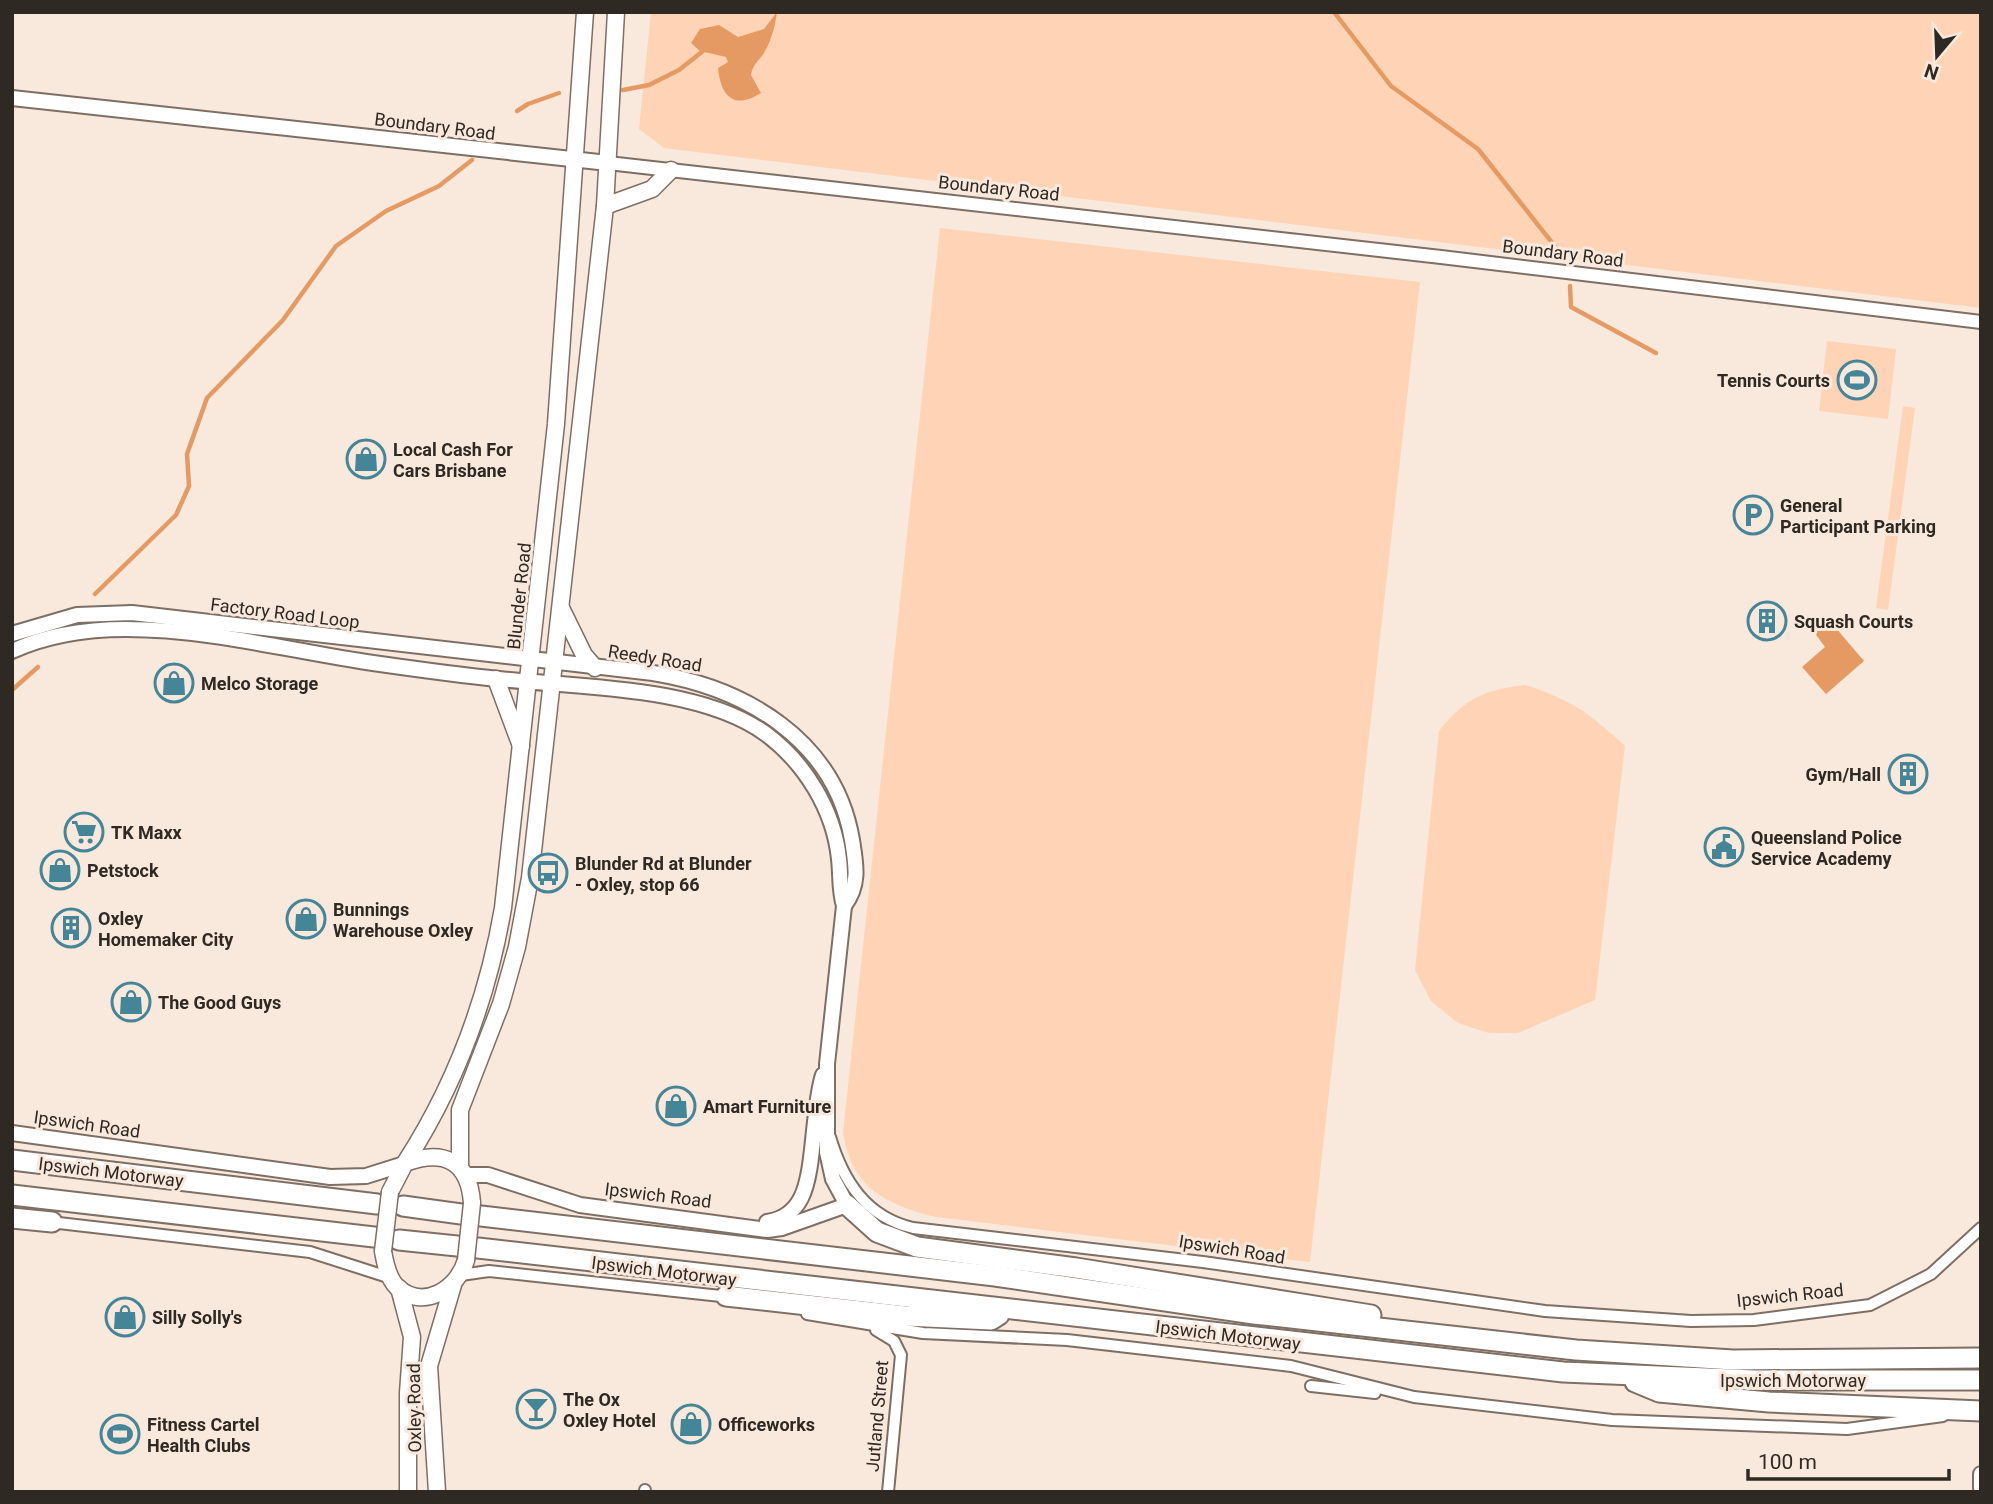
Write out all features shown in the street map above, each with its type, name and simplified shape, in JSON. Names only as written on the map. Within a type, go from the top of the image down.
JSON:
[{"type":"highway","name":"Ipswich Motorway","points":[[12,1160],[390,1201],[995,1276],[1254,1314],[1576,1350],[1732,1360],[1975,1359]]},
{"type":"highway","name":"Ipswich Motorway","points":[[12,1195],[385,1242],[463,1263],[1009,1310],[1521,1368],[1618,1376],[1754,1380],[1974,1380]]},
{"type":"highway","points":[[856,1204],[877,1232],[909,1245],[1401,1319],[1435,1335]]},
{"type":"highway","points":[[12,1220],[52,1222]]},
{"type":"highway","points":[[726,1296],[905,1316],[991,1320],[1009,1310]]},
{"type":"highway","points":[[1618,1376],[1659,1391],[1734,1399],[1971,1411]]},
{"type":"main road","name":"Blunder Road","points":[[385,1242],[390,1201],[405,1163],[426,1131],[458,1067],[490,975],[503,908],[556,424],[585,12]]},
{"type":"main road","points":[[405,1163],[431,1156],[463,1171],[460,1110],[501,1004],[525,912],[553,684],[605,206],[616,12]]},
{"type":"main road","name":"Boundary Road","points":[[12,98],[608,163]]},
{"type":"main road","points":[[605,206],[652,189],[671,170]]},
{"type":"main road","points":[[560,606],[584,654],[595,668]]},
{"type":"main road","name":"Factory Road Loop","points":[[12,634],[77,615],[132,613],[555,663]]},
{"type":"main road","name":"Factory Road Loop","points":[[12,651],[77,632],[155,631],[496,679],[553,684]]},
{"type":"main road","name":"Reedy Road","points":[[555,663],[653,673],[705,685],[754,706],[793,732],[826,773],[844,808],[856,870],[855,892],[844,906]]},
{"type":"main road","points":[[496,679],[522,748]]},
{"type":"main road","name":"Reedy Road","points":[[553,684],[697,703],[732,715],[767,734],[800,766],[821,800],[839,859],[839,889],[844,906],[827,1064],[829,1168],[856,1204]]},
{"type":"main road","points":[[740,1224],[778,1219],[791,1210],[801,1198],[806,1181],[816,1099],[827,1064]]},
{"type":"main road","name":"Ipswich Road","points":[[12,1133],[330,1177],[366,1176],[405,1163]]},
{"type":"main road","name":"Oxley Road","points":[[437,1492],[429,1366],[463,1263],[471,1211],[463,1171]]},
{"type":"main road","name":"Ipswich Road","points":[[463,1171],[488,1175],[580,1205],[779,1229],[856,1204]]},
{"type":"main road","name":"Oxley Road","points":[[385,1242],[412,1337],[408,1393],[408,1492]]},
{"type":"main road","points":[[395,1283],[425,1296],[443,1292],[463,1263]]},
{"type":"main road","points":[[1981,1474],[1981,1488]]},
{"type":"street","name":"Boundary Road","points":[[608,163],[1441,257],[1981,322]]},
{"type":"street","name":"Ipswich Road","points":[[856,1204],[889,1220],[918,1228],[1203,1262],[1545,1311],[1642,1320],[1754,1320],[1870,1305],[1931,1274],[1981,1228]]},
{"type":"street","points":[[52,1222],[310,1252],[395,1283]]},
{"type":"street","points":[[463,1263],[489,1272],[726,1296],[860,1325],[923,1333],[1077,1341],[1291,1366],[1427,1398]]},
{"type":"street","name":"Jutland Street","points":[[860,1325],[880,1332],[897,1344],[901,1355],[888,1492]]},
{"type":"street","points":[[1311,1386],[1625,1421],[1808,1429],[1875,1427],[1971,1411]]},
{"type":"shaded area","points":[[651,12],[1981,12],[1981,308],[664,148],[639,129]]},
{"type":"shaded area","points":[[777,12],[770,42],[751,75],[761,93],[743,100],[730,98],[722,87],[718,68],[728,62],[726,57],[700,51],[691,43],[700,29],[719,25],[738,37],[764,29]]},
{"type":"shaded area","points":[[940,228],[1420,282],[1310,1262],[936,1217],[902,1207],[874,1191],[854,1168],[848,1152],[843,1133]]},
{"type":"shaded area","name":"Tennis Courts","points":[[1827,341],[1896,349],[1888,419],[1819,411]]},
{"type":"shaded area","points":[[1903,406],[1915,408],[1888,610],[1876,608]]},
{"type":"shaded area","points":[[1829,620],[1864,661],[1826,694],[1802,667],[1825,647],[1814,632]]},
{"type":"shaded area","points":[[1525,685],[1555,696],[1579,709],[1625,746],[1595,1000],[1518,1033],[1489,1033],[1458,1023],[1431,1001],[1415,970],[1439,731],[1458,711],[1476,698]]},
{"type":"waterway","points":[[1334,12],[1391,86],[1478,149],[1565,259]]},
{"type":"waterway","points":[[623,90],[649,85],[679,70],[703,51]]},
{"type":"waterway","points":[[517,111],[528,104],[559,93]]},
{"type":"waterway","points":[[95,594],[176,515],[189,486],[187,454],[207,398],[283,320],[336,246],[386,211],[439,186],[472,160]]},
{"type":"waterway","points":[[1570,286],[1571,307],[1656,353]]},
{"type":"waterway","points":[[12,690],[38,667]]},
{"type":"place","name":"Tennis Courts","points":[[1857,380]]},
{"type":"place","name":"Local Cash For Cars Brisbane","points":[[366,459]]},
{"type":"place","name":"General Participant Parking","points":[[1753,515]]},
{"type":"place","name":"Squash Courts","points":[[1767,621]]},
{"type":"place","name":"Melco Storage","points":[[174,683]]},
{"type":"place","name":"Gym/Hall","points":[[1908,774]]},
{"type":"place","name":"TK Maxx","points":[[84,832]]},
{"type":"place","name":"Queensland Police Service Academy","points":[[1724,847]]},
{"type":"place","name":"Petstock","points":[[60,870]]},
{"type":"place","name":"Blunder Rd at Blunder - Oxley, stop 66","points":[[548,873]]},
{"type":"place","name":"Bunnings Warehouse Oxley","points":[[306,919]]},
{"type":"place","name":"Oxley Homemaker City","points":[[71,928]]},
{"type":"place","name":"The Good Guys","points":[[131,1002]]},
{"type":"place","name":"Amart Furniture","points":[[676,1106]]},
{"type":"place","name":"Silly Solly's","points":[[125,1317]]},
{"type":"place","name":"The Ox Oxley Hotel","points":[[536,1409]]},
{"type":"place","name":"Officeworks","points":[[691,1424]]},
{"type":"place","name":"Fitness Cartel Health Clubs","points":[[120,1434]]}]
